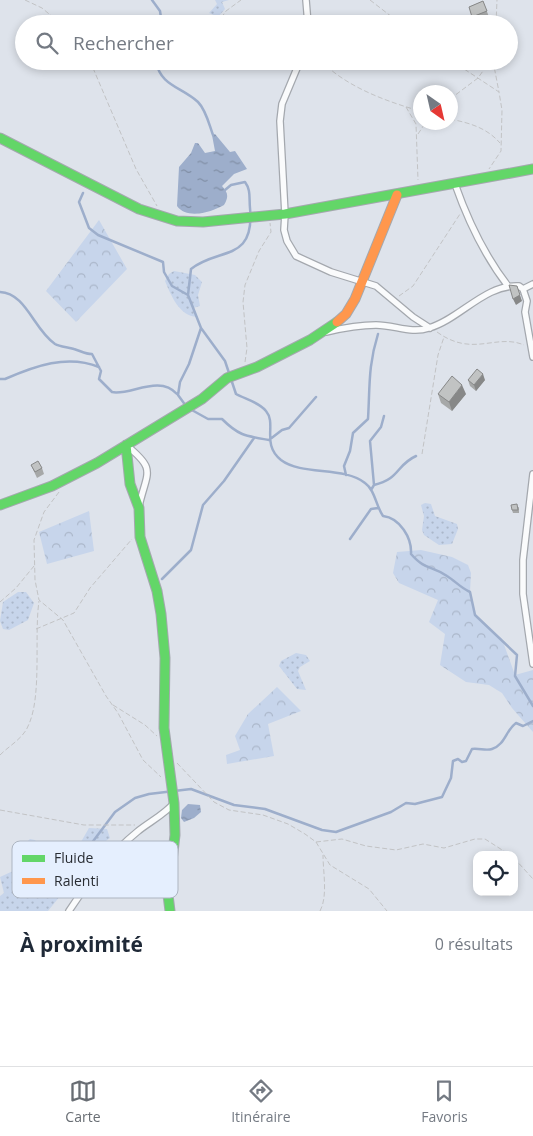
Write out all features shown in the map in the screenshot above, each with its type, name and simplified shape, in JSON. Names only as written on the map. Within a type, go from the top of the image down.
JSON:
[{"type":"street","points":[[306,0],[307,15]]},
{"type":"street","points":[[297,70],[282,104],[280,121],[286,235],[296,256],[324,270],[376,286],[392,301],[430,328]]},
{"type":"street","points":[[0,138],[139,209],[163,218],[203,222],[285,214],[533,169]]},
{"type":"street","points":[[455,184],[464,209],[491,264],[508,286]]},
{"type":"street","points":[[0,505],[52,486],[202,399],[227,378],[240,372],[257,368],[319,334],[346,314],[355,300],[397,195]]},
{"type":"street","points":[[524,289],[533,284]]},
{"type":"street","points":[[319,334],[349,327],[376,325],[406,330],[430,328],[491,293],[508,286],[519,286],[524,289],[527,301],[526,312],[533,357]]},
{"type":"street","points":[[126,444],[130,484],[139,508]]},
{"type":"street","points":[[126,444],[145,460],[147,467],[147,476],[139,508],[140,528],[144,553],[157,591],[161,614],[164,658],[164,728],[174,803],[174,841]]},
{"type":"street","points":[[533,474],[523,594],[533,664]]},
{"type":"street","points":[[130,841],[174,803]]},
{"type":"street","points":[[68,911],[77,898]]},
{"type":"street","points":[[168,898],[170,911]]},
{"type":"path","points":[[25,0],[42,8],[51,15]]},
{"type":"path","points":[[223,15],[241,0]]},
{"type":"path","points":[[370,0],[389,15]]},
{"type":"path","points":[[496,15],[497,0]]},
{"type":"path","points":[[94,70],[136,169],[163,218]]},
{"type":"path","points":[[296,73],[302,70]]},
{"type":"path","points":[[332,70],[359,88],[413,109]]},
{"type":"path","points":[[466,70],[499,92]]},
{"type":"path","points":[[458,94],[478,78],[484,70]]},
{"type":"path","points":[[485,178],[501,151],[502,144],[499,92],[495,70]]},
{"type":"path","points":[[405,106],[416,124],[419,167],[417,191]]},
{"type":"path","points":[[458,120],[473,123],[493,135],[502,144]]},
{"type":"path","points":[[417,136],[421,130]]},
{"type":"path","points":[[392,301],[413,286],[447,231],[464,209]]},
{"type":"path","points":[[240,372],[246,359],[247,348],[243,302],[245,285],[259,251],[271,232],[269,216]]},
{"type":"path","points":[[430,328],[453,342],[475,346],[516,342],[532,350]]},
{"type":"path","points":[[422,454],[438,355],[444,338]]},
{"type":"path","points":[[0,755],[21,736],[29,725],[33,711],[36,672],[35,629],[39,600],[34,565],[34,540],[38,525],[60,490]]},
{"type":"path","points":[[35,629],[51,622],[63,620],[74,613],[90,588],[126,548],[140,528]]},
{"type":"path","points":[[0,602],[16,588],[34,565]]},
{"type":"path","points":[[39,600],[63,620],[144,760],[172,785]]},
{"type":"path","points":[[112,705],[145,725],[167,745],[177,763],[214,802],[229,810],[263,815],[288,824],[316,842],[335,870],[369,889],[387,911]]},
{"type":"path","points":[[0,810],[84,825],[147,825]]},
{"type":"path","points":[[316,842],[342,839],[372,847],[396,850],[423,844],[444,848],[475,839],[485,839],[504,851]]},
{"type":"path","points":[[320,911],[323,906],[324,892],[323,854]]},
{"type":"path","points":[[518,862],[533,879]]},
{"type":"green space","points":[[215,0],[229,0],[222,2],[225,9],[220,15],[209,13],[217,4]]},
{"type":"green space","points":[[99,220],[127,269],[76,322],[46,291]]},
{"type":"green space","points":[[174,271],[195,275],[202,282],[198,295],[200,306],[193,308],[197,317],[185,313],[176,304],[170,292],[165,281],[169,274]]},
{"type":"green space","points":[[425,503],[431,504],[435,516],[457,524],[458,529],[452,544],[439,545],[424,535],[422,530],[424,516],[421,505]]},
{"type":"green space","points":[[89,511],[94,551],[47,564],[39,532]]},
{"type":"green space","points":[[421,550],[452,557],[468,565],[471,573],[470,592],[475,615],[502,639],[515,675],[533,670],[533,732],[512,708],[502,693],[489,685],[466,682],[440,665],[445,634],[429,622],[438,600],[399,583],[393,573],[397,552]]},
{"type":"green space","points":[[18,592],[26,592],[34,603],[28,620],[9,630],[3,629],[0,621],[3,602]]},
{"type":"green space","points":[[296,653],[306,655],[310,661],[300,667],[298,671],[306,690],[297,689],[279,666],[281,661]]},
{"type":"green space","points":[[277,687],[301,711],[268,724],[274,756],[227,764],[226,755],[240,750],[235,736],[248,714]]},
{"type":"green space","points":[[89,828],[107,829],[110,838],[106,841],[82,841]]},
{"type":"green space","points":[[12,871],[12,898],[59,898],[48,911],[0,911],[0,896],[4,893],[0,877]]},
{"type":"water","points":[[215,134],[230,152],[235,151],[247,169],[234,174],[222,186],[227,195],[224,205],[206,212],[187,213],[177,206],[179,167],[191,153],[195,143],[198,143],[205,153],[215,151],[212,135]]},
{"type":"water","points":[[188,804],[200,805],[201,812],[194,818],[184,822],[181,818],[182,810]]},
{"type":"building","points":[[483,1],[487,11],[471,15],[469,7]]},
{"type":"building","points":[[509,285],[517,286],[520,295],[513,299]]},
{"type":"building","points":[[477,369],[483,374],[474,385],[468,380]]},
{"type":"building","points":[[452,376],[462,385],[449,402],[438,394]]},
{"type":"building","points":[[38,461],[42,468],[35,472],[31,465]]},
{"type":"building","points":[[517,504],[518,510],[512,510],[511,505]]},
{"type":"waterway","points":[[152,0],[161,15]]},
{"type":"waterway","points":[[159,70],[167,81],[201,105],[213,135]]},
{"type":"waterway","points":[[188,295],[191,269],[201,262],[232,251],[241,246],[247,238],[250,226],[247,185],[245,182],[231,185],[225,190]]},
{"type":"waterway","points":[[83,193],[79,202],[89,228],[98,235],[163,262],[164,272],[172,286],[188,295],[201,328],[189,364],[180,382],[178,395],[186,406]]},
{"type":"waterway","points":[[0,292],[9,294],[17,299],[41,330],[55,344],[92,354],[101,371],[99,379],[112,392],[162,386],[170,388],[177,394]]},
{"type":"waterway","points":[[201,328],[225,361],[236,394],[256,403],[266,411],[270,422],[270,441],[275,454],[281,460],[300,468],[346,474],[365,483],[371,490],[383,516],[395,521],[404,530],[411,548],[411,554],[425,566],[450,578],[470,592],[475,615],[517,655],[515,676],[533,706]]},
{"type":"waterway","points":[[346,475],[344,466],[350,451],[353,433],[368,419],[371,366],[378,334]]},
{"type":"waterway","points":[[0,379],[51,363],[75,362],[99,367]]},
{"type":"waterway","points":[[190,409],[208,419],[222,419],[233,429],[243,434],[269,440],[282,430],[289,428],[316,397]]},
{"type":"waterway","points":[[371,490],[374,485],[370,441],[381,427],[384,416]]},
{"type":"waterway","points":[[162,579],[191,550],[203,505],[224,481],[254,438]]},
{"type":"waterway","points":[[374,485],[389,479],[405,463],[416,456]]},
{"type":"waterway","points":[[350,539],[371,509],[378,508]]},
{"type":"waterway","points":[[93,841],[115,812],[135,798],[149,794],[191,789],[234,805],[265,809],[322,830],[336,832],[391,812],[406,803],[415,804],[442,797],[451,778],[453,761],[458,759],[462,762],[466,761],[472,749],[490,750],[503,741],[516,723],[523,726],[533,721]]},
{"type":"traffic: fast","points":[[0,138],[139,209],[177,221],[203,222],[285,214],[533,169]]},
{"type":"traffic: fast","points":[[0,505],[52,486],[97,463],[202,399],[227,378],[257,367],[310,340],[337,322]]},
{"type":"traffic: fast","points":[[126,445],[130,484],[139,508],[140,537],[157,591],[161,614],[165,658],[164,728],[174,803],[174,841]]},
{"type":"traffic: fast","points":[[168,898],[170,911]]},
{"type":"traffic: slow","points":[[337,322],[346,314],[355,299],[397,195]]}]
